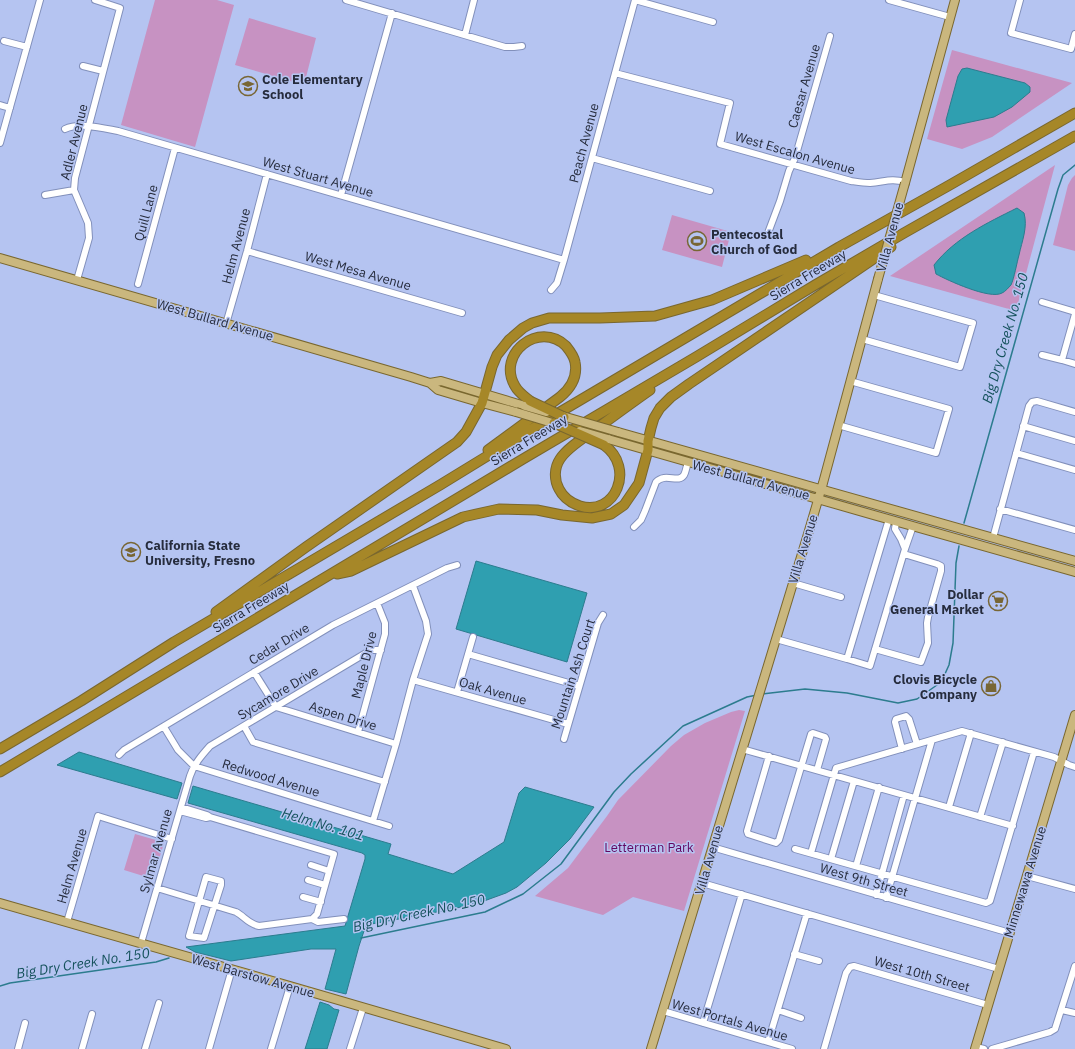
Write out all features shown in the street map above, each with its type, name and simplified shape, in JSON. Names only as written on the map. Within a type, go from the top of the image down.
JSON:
[{"type":"highway","name":"Sierra Freeway","points":[[0,749],[81,701],[174,642],[440,485],[839,246],[948,186],[1075,113]]},
{"type":"highway","name":"Sierra Freeway","points":[[0,772],[815,285],[1075,136]]},
{"type":"highway","points":[[327,576],[351,571],[463,517],[499,509],[536,510],[562,515],[592,518],[611,514],[624,505],[638,483],[648,450],[648,441],[654,418],[660,408],[671,397],[952,206]]},
{"type":"highway","points":[[174,642],[294,555],[457,442],[466,432],[482,403],[492,367],[502,348],[516,333],[523,328],[532,323],[549,318],[655,316],[712,300],[839,246]]},
{"type":"highway","points":[[440,485],[567,391],[571,385],[574,377],[575,364],[574,358],[567,347],[556,339],[542,337],[529,340],[522,344],[511,363],[514,385],[527,404],[564,417]]},
{"type":"highway","points":[[554,424],[606,442],[613,454],[619,467],[620,480],[613,496],[598,506],[585,507],[573,503],[563,495],[557,485],[556,473],[557,465],[560,459],[577,442],[696,357]]},
{"type":"main road","name":"Villa Avenue","points":[[651,1049],[821,489],[955,0]]},
{"type":"main road","name":"West Bullard Avenue","points":[[0,258],[430,383],[438,390],[554,424]]},
{"type":"main road","name":"West Bullard Avenue","points":[[430,383],[441,381],[484,394],[527,404]]},
{"type":"main road","name":"West Bullard Avenue","points":[[564,417],[993,538],[1075,563]]},
{"type":"main road","name":"West Bullard Avenue","points":[[606,442],[648,450],[688,463],[1075,572]]},
{"type":"main road","points":[[688,463],[693,460],[710,464],[738,466]]},
{"type":"main road","points":[[942,534],[967,536],[986,541],[992,540],[993,538]]},
{"type":"main road","points":[[1038,561],[1046,558],[1067,564],[1075,563]]},
{"type":"main road","name":"Minnewawa Avenue","points":[[978,1048],[988,1005],[1075,715]]},
{"type":"main road","name":"West Barstow Avenue","points":[[0,903],[506,1049]]},
{"type":"street","points":[[0,143],[40,0]]},
{"type":"street","name":"Adler Avenue","points":[[77,280],[90,238],[88,223],[74,190],[75,178],[120,8],[95,0]]},
{"type":"street","points":[[346,0],[505,47],[522,46]]},
{"type":"street","points":[[465,34],[474,0]]},
{"type":"street","points":[[635,0],[713,22]]},
{"type":"street","name":"Peach Avenue","points":[[551,290],[557,283],[564,260],[635,0]]},
{"type":"street","points":[[889,0],[950,17]]},
{"type":"street","points":[[1020,0],[1011,33],[1071,49],[1075,34]]},
{"type":"street","points":[[341,195],[392,14]]},
{"type":"street","name":"Caesar Avenue","points":[[768,233],[789,171],[795,158],[830,36]]},
{"type":"street","points":[[4,41],[27,47]]},
{"type":"street","points":[[83,66],[103,71]]},
{"type":"street","name":"West Escalon Avenue","points":[[615,73],[730,103],[720,144],[851,181],[862,183],[891,180],[905,182]]},
{"type":"street","points":[[0,105],[10,108]]},
{"type":"street","name":"West Stuart Avenue","points":[[65,128],[74,125],[118,131],[564,260]]},
{"type":"street","name":"Quill Lane","points":[[138,284],[175,148]]},
{"type":"street","points":[[592,158],[710,191]]},
{"type":"street","name":"Helm Avenue","points":[[226,324],[267,174]]},
{"type":"street","points":[[45,194],[74,190]]},
{"type":"street","name":"West Mesa Avenue","points":[[247,250],[462,313]]},
{"type":"street","points":[[862,339],[960,367],[973,323],[874,295]]},
{"type":"street","points":[[1042,302],[1075,313],[1062,360]]},
{"type":"street","points":[[1042,355],[1075,364]]},
{"type":"street","points":[[838,425],[936,453],[949,410],[850,381]]},
{"type":"street","points":[[993,538],[1029,406],[1032,402],[1037,401],[1075,412]]},
{"type":"street","points":[[1023,426],[1075,441]]},
{"type":"street","points":[[1016,453],[1075,470]]},
{"type":"street","points":[[634,527],[641,520],[656,482],[665,477],[675,479],[681,478],[688,463]]},
{"type":"street","points":[[1000,509],[1075,530]]},
{"type":"street","points":[[892,520],[905,552]]},
{"type":"street","points":[[847,660],[892,520]]},
{"type":"street","points":[[776,639],[870,666],[913,526]]},
{"type":"street","points":[[875,649],[921,662],[928,643],[927,622],[941,572],[941,566],[905,552]]},
{"type":"street","name":"Cedar Drive","points":[[119,755],[124,750],[332,625],[447,568],[458,565]]},
{"type":"street","points":[[793,583],[841,596]]},
{"type":"street","points":[[373,820],[396,744],[413,680],[428,634],[426,621],[413,586]]},
{"type":"street","name":"Maple Drive","points":[[358,732],[385,634],[385,623],[377,603]]},
{"type":"street","name":"Mountain Ash Court","points":[[564,738],[598,622],[603,616]]},
{"type":"street","points":[[457,692],[473,637]]},
{"type":"street","name":"Sycamore Drive","points":[[194,766],[210,746],[371,650],[381,650]]},
{"type":"street","points":[[468,654],[579,686]]},
{"type":"street","points":[[254,672],[276,707]]},
{"type":"street","name":"Oak Avenue","points":[[413,680],[568,724]]},
{"type":"street","name":"Aspen Drive","points":[[276,707],[396,744]]},
{"type":"street","points":[[902,749],[895,722],[896,719],[906,716],[909,719],[917,744]]},
{"type":"street","points":[[244,726],[253,742],[385,782]]},
{"type":"street","name":"Redwood Avenue","points":[[164,727],[178,750],[194,766],[389,826]]},
{"type":"street","points":[[810,853],[836,768],[962,731],[1054,757],[1075,767]]},
{"type":"street","points":[[769,756],[747,831],[748,834],[776,843],[779,840],[811,734],[813,733],[825,737],[826,739],[817,770]]},
{"type":"street","points":[[948,807],[971,733]]},
{"type":"street","points":[[886,898],[932,740]]},
{"type":"street","points":[[980,816],[1003,742]]},
{"type":"street","points":[[742,749],[1013,826]]},
{"type":"street","points":[[795,849],[986,903],[990,901],[1034,752]]},
{"type":"street","name":"Sylmar Avenue","points":[[141,943],[194,766]]},
{"type":"street","points":[[831,859],[854,780]]},
{"type":"street","points":[[856,866],[879,788]]},
{"type":"street","points":[[876,895],[904,795]]},
{"type":"street","points":[[180,809],[207,815],[334,854],[317,914],[312,919]]},
{"type":"street","name":"Helm Avenue","points":[[67,922],[98,816],[172,839]]},
{"type":"street","name":"West 9th Street","points":[[712,847],[1010,933]]},
{"type":"street","points":[[311,865],[329,871]]},
{"type":"street","points":[[1027,876],[1075,889]]},
{"type":"street","points":[[206,877],[221,881],[204,938],[189,936],[199,903],[206,877]]},
{"type":"street","points":[[308,880],[325,885]]},
{"type":"street","points":[[702,883],[999,969]]},
{"type":"street","points":[[157,890],[199,903],[236,912],[240,914],[242,918],[259,926],[312,919],[318,922],[344,919]]},
{"type":"street","points":[[703,1023],[742,894]]},
{"type":"street","points":[[303,896],[320,902]]},
{"type":"street","points":[[768,1042],[806,913]]},
{"type":"street","points":[[794,954],[819,961]]},
{"type":"street","points":[[992,1049],[1050,1032],[1055,1029],[1075,966]]},
{"type":"street","name":"West 10th Street","points":[[824,1049],[846,973],[850,967],[858,967],[988,1005]]},
{"type":"street","points":[[209,1049],[232,969]]},
{"type":"street","points":[[271,1049],[290,986]]},
{"type":"street","points":[[144,1049],[159,1003]]},
{"type":"street","points":[[350,1049],[363,1008]]},
{"type":"street","points":[[778,1010],[801,1018]]},
{"type":"street","points":[[1062,1010],[1075,1013]]},
{"type":"street","name":"West Portals Avenue","points":[[663,1011],[792,1049]]},
{"type":"street","points":[[82,1049],[92,1014]]},
{"type":"street","points":[[18,1049],[26,1024]]},
{"type":"green space","points":[[155,0],[217,0],[234,5],[195,147],[121,125]]},
{"type":"green space","points":[[249,18],[316,38],[304,85],[235,65]]},
{"type":"green space","points":[[952,50],[1072,83],[992,137],[962,149],[927,139]]},
{"type":"green space","points":[[1055,165],[1016,311],[890,276]]},
{"type":"green space","points":[[1075,175],[1075,251],[1053,245],[1068,185]]},
{"type":"green space","name":"Pentecostal Church of God","points":[[672,215],[731,232],[722,267],[662,250]]},
{"type":"green space","name":"Letterman Park","points":[[739,710],[745,711],[684,911],[633,897],[603,915],[535,896],[568,868],[618,800],[671,746],[684,735],[705,723]]},
{"type":"green space","points":[[135,834],[164,843],[153,879],[124,870]]},
{"type":"water","points":[[967,68],[1025,83],[1030,87],[1030,92],[1012,107],[994,117],[947,127],[946,120],[958,76],[962,69]]},
{"type":"water","points":[[1017,208],[1024,213],[1025,229],[1011,285],[1004,292],[988,294],[979,292],[936,274],[934,265],[942,255],[972,232]]},
{"type":"water","points":[[476,561],[587,593],[567,662],[456,629]]},
{"type":"water","points":[[79,752],[182,783],[177,799],[57,765]]},
{"type":"water","points":[[193,786],[391,844],[388,854],[453,874],[504,842],[519,793],[525,787],[594,807],[570,839],[546,863],[517,887],[506,893],[484,901],[453,909],[366,925],[346,994],[325,989],[336,949],[311,949],[231,961],[195,952],[186,947],[345,926],[365,859],[365,855],[362,853],[188,803]]},
{"type":"water","points":[[320,1002],[339,1010],[327,1049],[305,1049]]},
{"type":"waterway","name":"Big Dry Creek No. 150","points":[[964,523],[1058,189],[1063,175],[1075,165]]},
{"type":"waterway","name":"Big Dry Creek No. 150","points":[[762,694],[805,689],[847,693],[898,703],[917,699],[937,685],[944,676],[949,665],[953,643],[956,563],[959,546]]},
{"type":"waterway","name":"Big Dry Creek No. 150","points":[[361,938],[485,912],[523,894],[561,864],[614,792],[631,774],[683,726],[747,697],[757,695]]},
{"type":"waterway","name":"Big Dry Creek No. 150","points":[[0,986],[10,983],[156,962],[169,958]]},
{"type":"place","name":"Cole Elementary School","points":[[248,86]]},
{"type":"place","name":"Pentecostal Church of God","points":[[697,241]]},
{"type":"place","name":"California State University, Fresno","points":[[131,552]]},
{"type":"place","name":"Dollar General Market","points":[[998,601]]},
{"type":"place","name":"Clovis Bicycle Company","points":[[991,686]]},
{"type":"water label","name":"Helm No. 101","points":[[323,824]]}]
